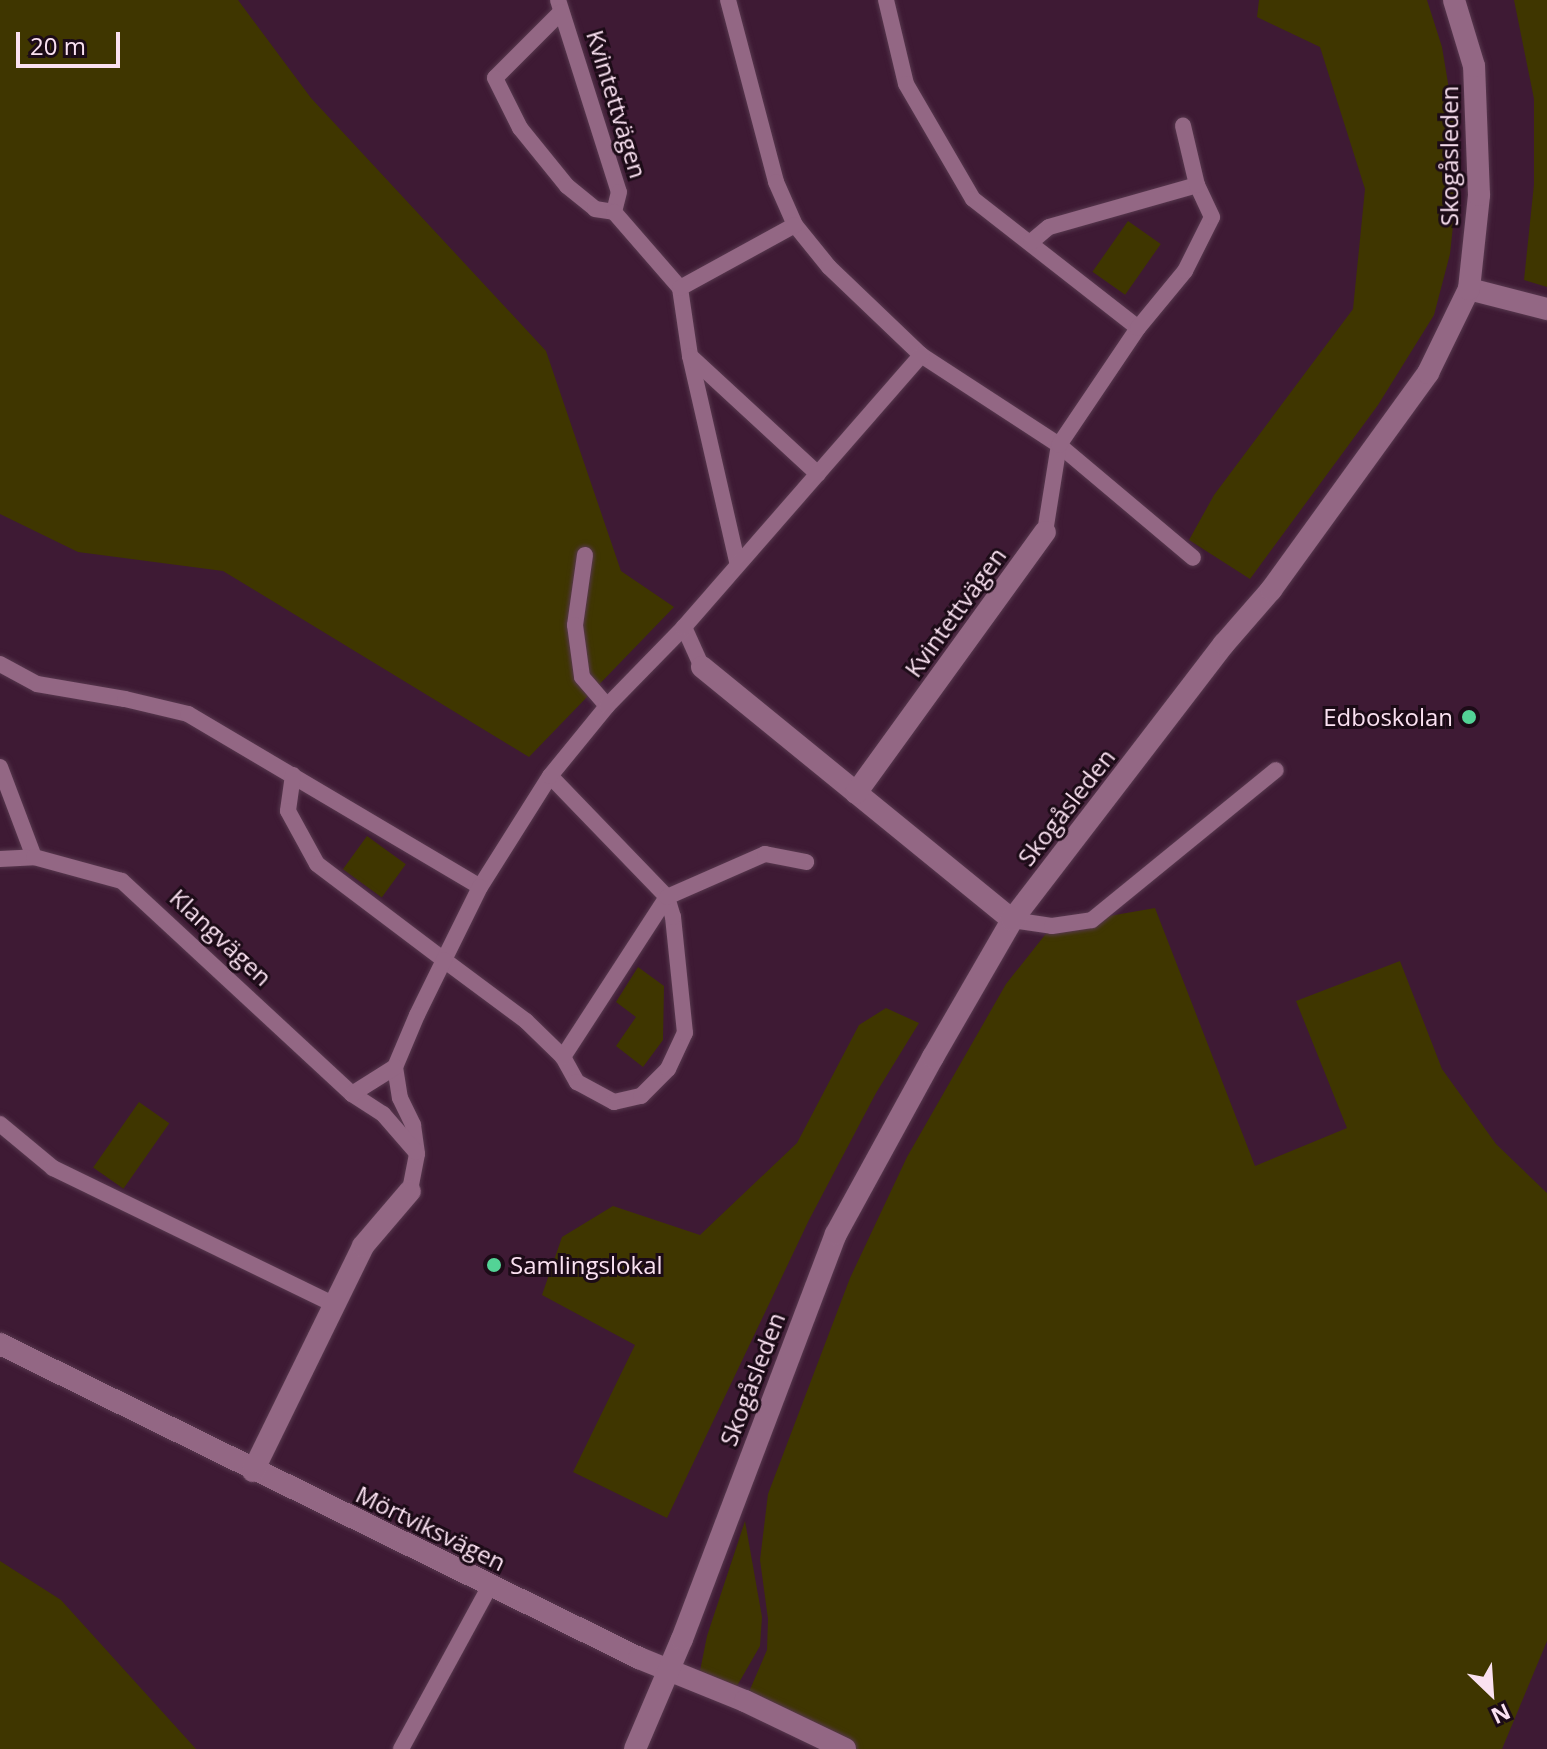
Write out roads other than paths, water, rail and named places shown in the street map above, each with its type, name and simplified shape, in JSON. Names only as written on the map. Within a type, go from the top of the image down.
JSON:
[{"type":"street","name":"Skogåsleden","points":[[635,1749],[682,1639],[836,1234],[1012,920],[1224,644],[1271,590],[1428,373],[1469,289],[1479,195],[1474,66],[1454,0]]},
{"type":"street","points":[[1469,289],[1547,309]]},
{"type":"street","name":"Kvintettvägen","points":[[856,793],[1045,532]]},
{"type":"street","points":[[702,667],[1012,920]]},
{"type":"street","points":[[253,1471],[363,1246],[410,1191]]},
{"type":"street","name":"Mörtviksvägen","points":[[0,1344],[253,1471],[666,1671],[745,1701],[845,1749]]},
{"type":"lane","points":[[728,0],[776,182],[795,225],[829,267],[921,355],[1059,445],[1193,558]]},
{"type":"lane","points":[[886,0],[906,84],[973,199],[1138,328]]},
{"type":"lane","name":"Kvintettvägen","points":[[559,6],[495,78],[520,128],[567,186],[595,209],[614,212],[680,288]]},
{"type":"lane","name":"Kvintettvägen","points":[[559,6],[619,192],[614,212]]},
{"type":"lane","points":[[1059,445],[1138,328],[1185,271],[1212,217],[1197,185],[1183,126]]},
{"type":"lane","points":[[1031,242],[1049,227],[1197,185]]},
{"type":"lane","points":[[738,565],[690,356],[680,288],[795,225]]},
{"type":"lane","points":[[352,1094],[395,1067],[480,887],[550,776],[607,706],[684,627],[921,355]]},
{"type":"lane","points":[[690,356],[818,474]]},
{"type":"lane","name":"Kvintettvägen","points":[[1045,532],[1059,445]]},
{"type":"lane","points":[[585,555],[575,625],[582,677],[607,706]]},
{"type":"lane","points":[[684,627],[702,667]]},
{"type":"lane","points":[[0,664],[37,684],[125,699],[188,714],[480,887]]},
{"type":"lane","points":[[0,767],[34,857]]},
{"type":"lane","points":[[1012,920],[1052,926],[1092,920],[1276,770]]},
{"type":"lane","points":[[293,775],[288,811],[317,864],[526,1021],[563,1057],[577,1082],[614,1102],[641,1096],[668,1069],[685,1033],[673,917],[667,897],[550,776]]},
{"type":"lane","points":[[563,1057],[667,897],[765,854],[806,862]]},
{"type":"lane","name":"Klangvägen","points":[[0,859],[34,857],[122,881],[352,1094],[383,1114],[417,1154]]},
{"type":"lane","points":[[395,1067],[400,1098],[413,1125],[417,1154],[410,1191]]},
{"type":"lane","points":[[0,1124],[53,1168],[333,1304]]},
{"type":"lane","points":[[401,1749],[490,1586]]},
{"type":"place","name":"Edboskolan","points":[[1469,717]]},
{"type":"place","name":"Samlingslokal","points":[[494,1265]]}]
